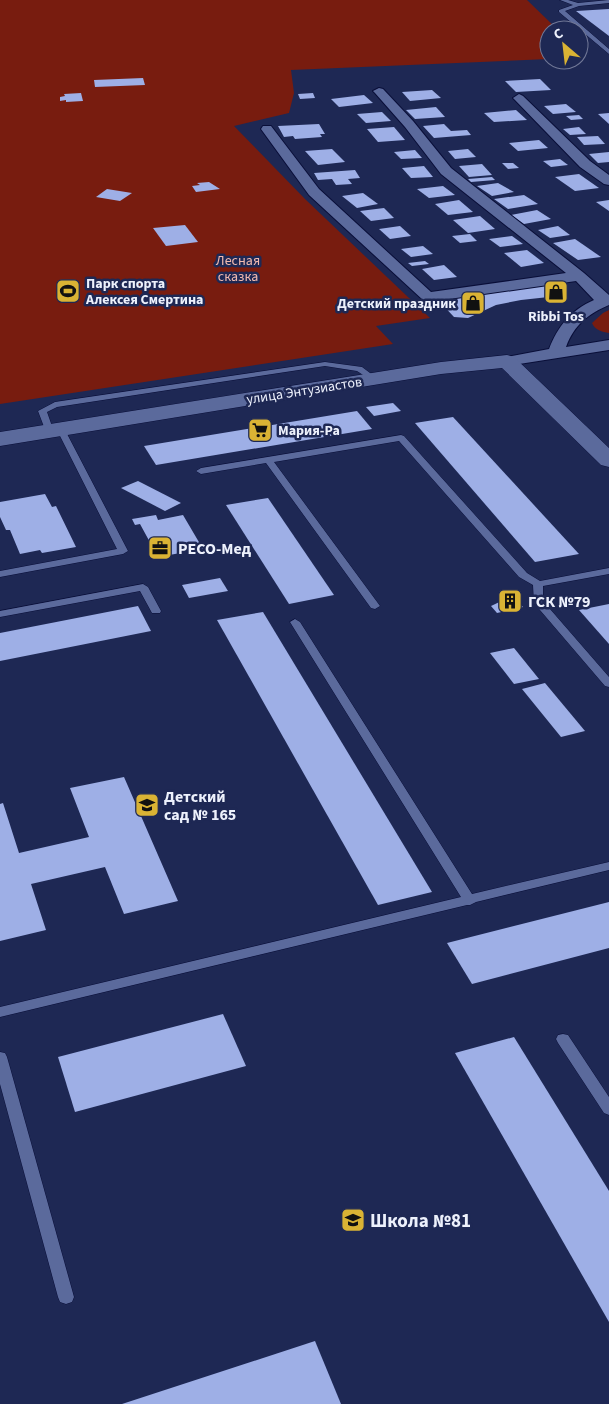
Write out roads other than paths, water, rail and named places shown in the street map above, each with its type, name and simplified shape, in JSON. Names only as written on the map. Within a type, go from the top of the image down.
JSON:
[{"type":"street","points":[[379,91],[409,124],[446,171],[579,276],[607,301],[574,320],[565,330],[556,353]]},
{"type":"street","points":[[519,98],[585,164],[609,181]]},
{"type":"street","points":[[267,129],[314,192],[428,297],[579,276]]},
{"type":"street","name":"улица Энтузиастов","points":[[0,439],[374,379],[609,345]]},
{"type":"street","points":[[507,361],[609,460]]},
{"type":"lane","points":[[563,0],[578,5]]},
{"type":"lane","points":[[609,1],[578,5],[562,11],[609,52]]},
{"type":"lane","points":[[0,574],[123,551],[56,431]]},
{"type":"lane","points":[[201,471],[401,438],[523,574],[538,584],[609,570]]},
{"type":"lane","points":[[268,460],[375,606]]},
{"type":"lane","points":[[538,584],[538,601],[609,684]]},
{"type":"lane","points":[[0,614],[143,587],[156,611]]},
{"type":"lane","points":[[295,622],[470,901]]},
{"type":"lane","points":[[0,1012],[470,901],[609,866]]},
{"type":"lane","points":[[563,1038],[609,1109]]},
{"type":"lane","points":[[0,1057],[66,1297]]},
{"type":"place","name":"Парк спорта Алексея Смертина","points":[[68,291]]},
{"type":"place","name":"Ribbi Tos","points":[[556,292]]},
{"type":"place","name":"Детский праздник","points":[[473,303]]},
{"type":"place","name":"Мария-Ра","points":[[260,430]]},
{"type":"place","name":"РЕСО-Мед","points":[[160,548]]},
{"type":"place","name":"ГСК №79","points":[[510,601]]},
{"type":"place","name":"Детский сад № 165","points":[[147,805]]},
{"type":"place","name":"Школа №81","points":[[353,1220]]},
{"type":"park label","name":"Лесная сказка","points":[[238,268]]}]
